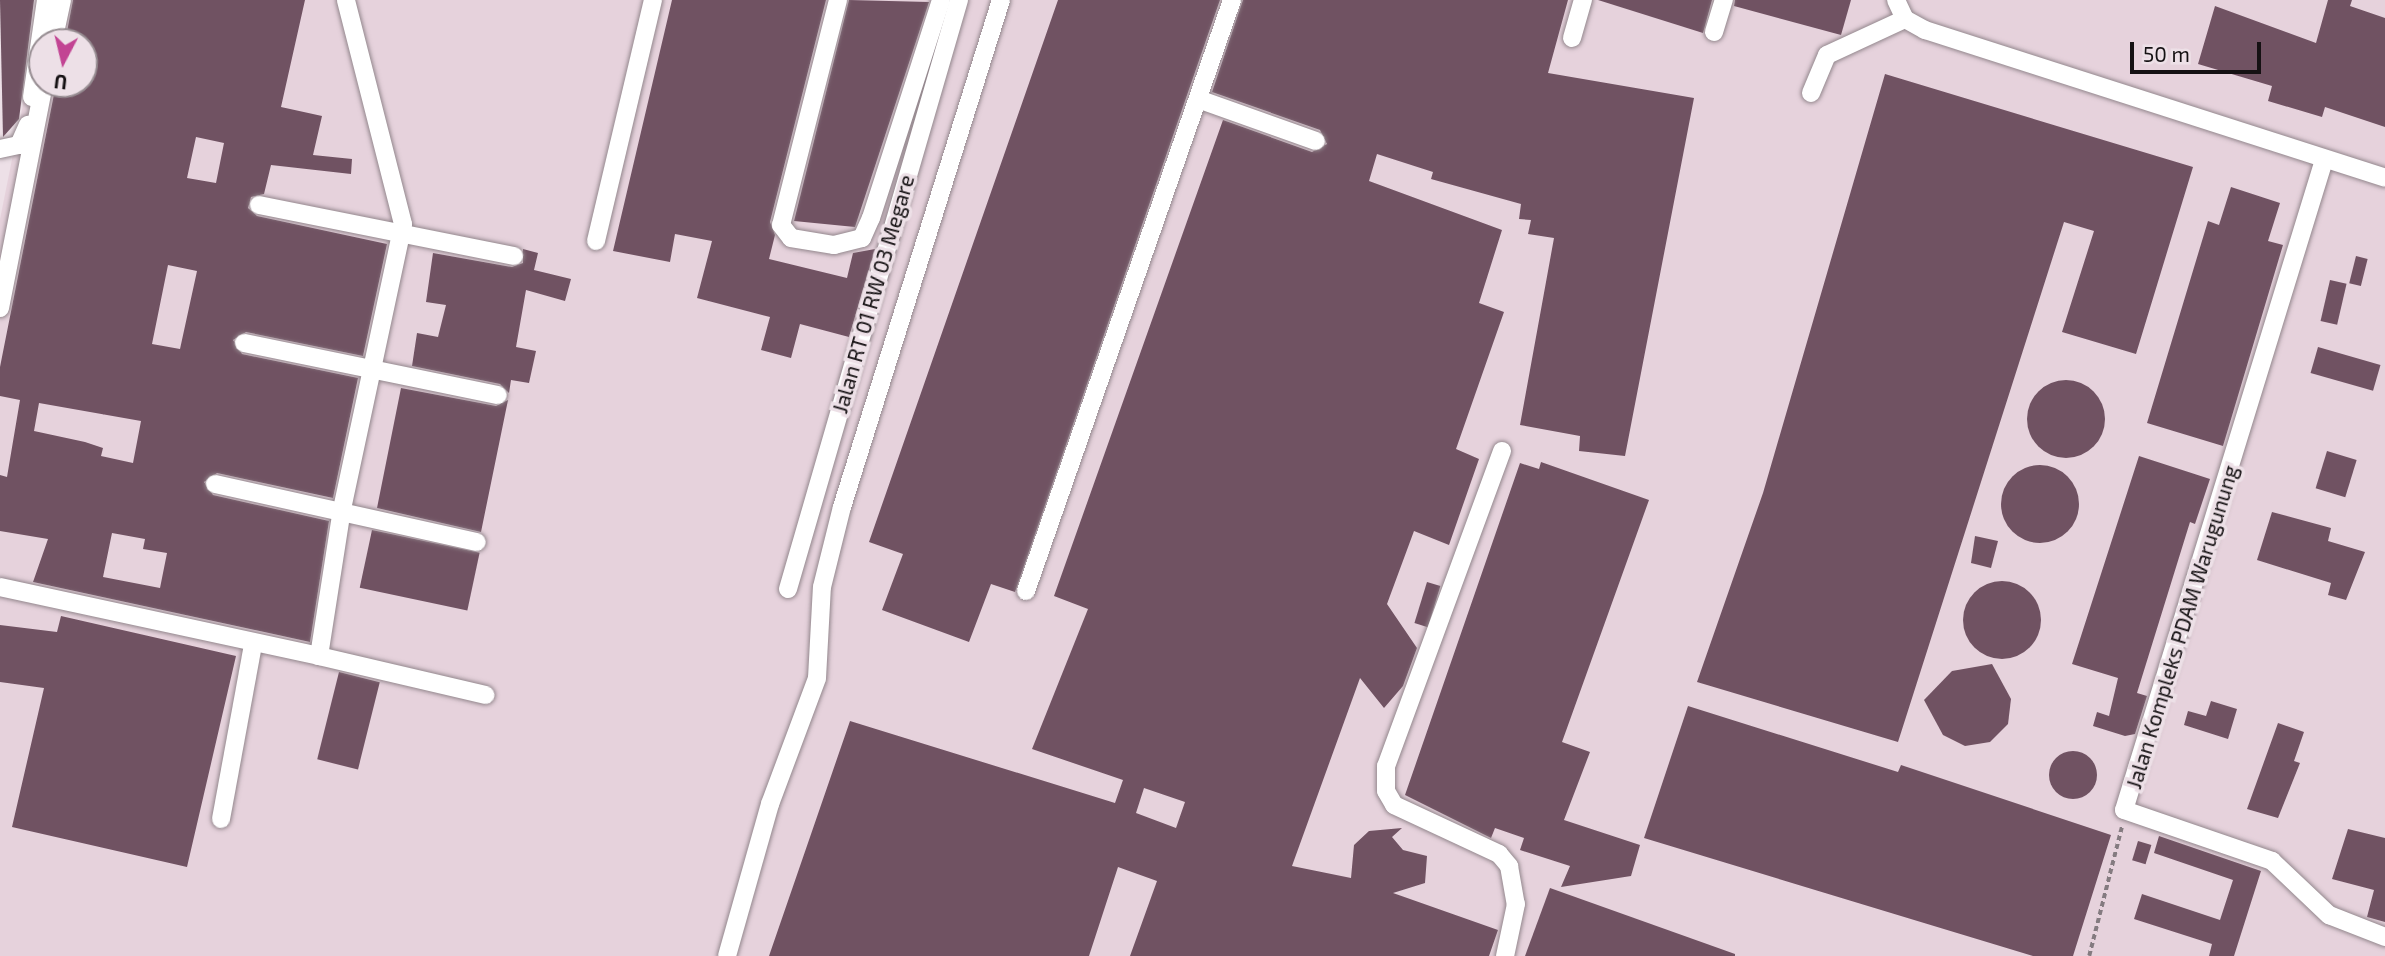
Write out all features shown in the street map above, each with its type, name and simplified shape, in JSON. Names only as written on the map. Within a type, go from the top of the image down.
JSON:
[{"type":"street","points":[[0,149],[19,145],[27,129],[46,0]]},
{"type":"street","points":[[56,28],[62,0]]},
{"type":"street","points":[[319,656],[342,509],[401,236],[401,208],[346,0]]},
{"type":"street","points":[[596,241],[653,0]]},
{"type":"street","points":[[838,0],[781,225],[791,238],[834,245],[862,238],[871,218],[941,0]]},
{"type":"street","name":"Jalan RT 01 RW 03 Megare","points":[[788,589],[959,0]]},
{"type":"street","points":[[727,956],[771,804],[817,678],[822,587],[842,507],[1001,0]]},
{"type":"street","points":[[1026,591],[1232,0]]},
{"type":"street","points":[[1572,38],[1583,0]]},
{"type":"street","points":[[1714,32],[1724,0]]},
{"type":"street","points":[[1896,0],[1905,19]]},
{"type":"street","points":[[1811,93],[1827,55],[1905,19],[2385,178]]},
{"type":"street","points":[[0,308],[41,98]]},
{"type":"street","points":[[1198,99],[1317,141]]},
{"type":"street","name":"Jalan Kompleks PDAM Warugunung","points":[[2324,160],[2124,810],[2273,861],[2329,915],[2385,937]]},
{"type":"street","points":[[259,205],[401,236],[514,256]]},
{"type":"street","points":[[244,343],[498,395]]},
{"type":"street","points":[[1502,452],[1386,766],[1386,792],[1394,805],[1499,854],[1509,866],[1516,904],[1504,956]]},
{"type":"street","points":[[215,484],[342,509],[477,542]]},
{"type":"street","points":[[0,587],[485,695]]},
{"type":"street","points":[[220,819],[253,645]]},
{"type":"path","points":[[2089,956],[2124,810]]},
{"type":"shaded area","points":[[44,0],[2385,0],[2385,956],[0,956],[0,219],[28,80],[28,98],[98,98],[98,28],[38,28]]},
{"type":"building","points":[[0,0],[34,0],[30,28],[28,28],[19,119],[3,137]]},
{"type":"building","points":[[73,0],[305,0],[281,107],[322,116],[313,155],[352,159],[351,174],[271,165],[264,194],[251,197],[248,208],[257,216],[387,244],[363,356],[246,332],[233,340],[242,354],[358,378],[333,498],[217,473],[204,482],[213,495],[329,521],[310,642],[33,582],[48,539],[0,531],[0,475],[7,477],[20,400],[0,396],[0,367],[53,98],[98,98],[98,28],[68,28]],"holes":[[[196,137],[224,143],[216,183],[187,178]],[[168,265],[197,271],[180,349],[152,344]],[[39,403],[141,421],[133,463],[101,456],[103,448],[85,442],[34,431]],[[112,533],[145,539],[143,549],[167,553],[160,588],[103,577]]]},
{"type":"building","points":[[672,0],[826,0],[770,222],[775,235],[769,259],[847,278],[853,253],[875,249],[849,337],[800,324],[791,358],[761,350],[770,317],[697,298],[712,241],[675,234],[670,262],[613,251]]},
{"type":"building","points":[[849,0],[929,2],[855,227],[794,221]]},
{"type":"building","points":[[1058,0],[1220,0],[1015,592],[991,584],[969,642],[882,610],[903,554],[869,542]]},
{"type":"building","points":[[1243,0],[1568,0],[1548,73],[1694,98],[1625,456],[1579,451],[1580,436],[1520,425],[1554,238],[1528,234],[1531,220],[1519,219],[1521,204],[1431,179],[1433,172],[1377,154],[1369,181],[1502,230],[1479,303],[1504,312],[1456,449],[1479,459],[1449,545],[1414,531],[1387,604],[1417,648],[1403,686],[1384,708],[1360,678],[1292,866],[1351,878],[1354,845],[1369,831],[1402,828],[1392,837],[1403,850],[1427,856],[1425,883],[1393,893],[1498,930],[1489,956],[1130,956],[1157,881],[1118,867],[1089,956],[769,956],[850,721],[1115,803],[1123,780],[1032,749],[1088,609],[1054,596],[1223,120],[1312,152],[1327,144],[1320,130],[1212,92]],"holes":[[[1144,788],[1185,802],[1176,828],[1136,813]]]},
{"type":"building","points":[[1598,0],[1712,0],[1703,33]]},
{"type":"building","points":[[1735,0],[1851,0],[1841,35],[1734,6]]},
{"type":"building","points":[[2328,0],[2352,0],[2350,6],[2385,18],[2385,127],[2325,107],[2322,117],[2268,101],[2272,86],[2198,64],[2215,6],[2316,43]]},
{"type":"building","points":[[1885,74],[2193,167],[2136,354],[2062,332],[2094,231],[2064,222],[1898,742],[1697,682],[1763,493]]},
{"type":"building","points":[[2231,187],[2280,203],[2268,241],[2283,245],[2223,446],[2147,423],[2208,221],[2219,225]]},
{"type":"building","points":[[523,249],[538,253],[534,270],[571,279],[565,301],[526,290],[516,347],[536,351],[529,383],[511,380],[509,393],[500,384],[412,366],[417,333],[438,337],[446,305],[426,302],[433,253],[512,267],[523,263]]},
{"type":"building","points":[[2356,256],[2368,259],[2361,286],[2349,283]]},
{"type":"building","points":[[2330,280],[2347,284],[2337,325],[2321,321]]},
{"type":"building","points":[[2318,347],[2380,365],[2373,391],[2311,373]]},
{"type":"building","points":[[2066,380],[2081,383],[2093,392],[2102,404],[2105,419],[2102,434],[2093,446],[2081,455],[2066,458],[2051,455],[2039,446],[2030,434],[2027,419],[2030,404],[2039,392],[2051,383]]},
{"type":"building","points":[[401,388],[496,406],[508,400],[481,532],[377,508]]},
{"type":"building","points":[[2327,451],[2357,460],[2345,497],[2316,488]]},
{"type":"building","points":[[2139,456],[2210,479],[2195,524],[2190,522],[2137,693],[2147,696],[2135,734],[2125,736],[2093,726],[2097,712],[2109,716],[2118,678],[2072,664]]},
{"type":"building","points":[[1541,462],[1649,500],[1562,742],[1590,752],[1564,820],[1640,845],[1631,876],[1561,887],[1570,866],[1520,850],[1524,838],[1495,828],[1491,838],[1405,795],[1520,463],[1539,469]]},
{"type":"building","points":[[2040,465],[2055,468],[2067,477],[2076,489],[2079,504],[2076,519],[2067,531],[2055,540],[2040,543],[2025,540],[2013,531],[2004,519],[2001,504],[2004,489],[2013,477],[2025,468]]},
{"type":"building","points":[[2272,512],[2331,528],[2328,541],[2365,552],[2346,600],[2328,595],[2331,583],[2257,560]]},
{"type":"building","points":[[372,530],[480,553],[467,611],[360,588]]},
{"type":"building","points":[[1975,536],[1998,541],[1991,568],[1971,563]]},
{"type":"building","points":[[2002,581],[2017,584],[2029,593],[2038,605],[2041,620],[2038,635],[2029,647],[2017,656],[2002,659],[1987,656],[1975,647],[1966,635],[1963,620],[1966,605],[1975,593],[1987,584]]},
{"type":"building","points":[[1427,582],[1440,586],[1428,627],[1414,623]]},
{"type":"building","points":[[61,616],[236,656],[187,867],[12,827],[44,688],[0,682],[0,625],[57,632]]},
{"type":"building","points":[[1992,664],[2011,699],[2008,724],[1990,742],[1965,746],[1943,735],[1924,700],[1952,671]]},
{"type":"building","points":[[339,672],[380,682],[358,769],[317,759]]},
{"type":"building","points":[[2211,701],[2237,709],[2228,739],[2184,725],[2188,711],[2206,716]]},
{"type":"building","points":[[1688,706],[1898,772],[1901,765],[2111,835],[2073,956],[2033,956],[1644,838]]},
{"type":"building","points":[[2278,723],[2304,732],[2294,761],[2300,763],[2278,818],[2247,809]]},
{"type":"building","points":[[2073,751],[2090,758],[2097,775],[2090,792],[2073,799],[2056,792],[2049,775],[2056,758]]},
{"type":"building","points":[[2348,829],[2385,838],[2385,922],[2367,917],[2374,890],[2332,879]]},
{"type":"building","points":[[2159,836],[2261,871],[2234,956],[2209,956],[2212,944],[2134,919],[2142,894],[2220,920],[2233,880],[2154,853]]},
{"type":"building","points":[[2138,841],[2151,845],[2146,864],[2132,860]]},
{"type":"building","points":[[1550,888],[1735,954],[1735,956],[1525,956]]}]
